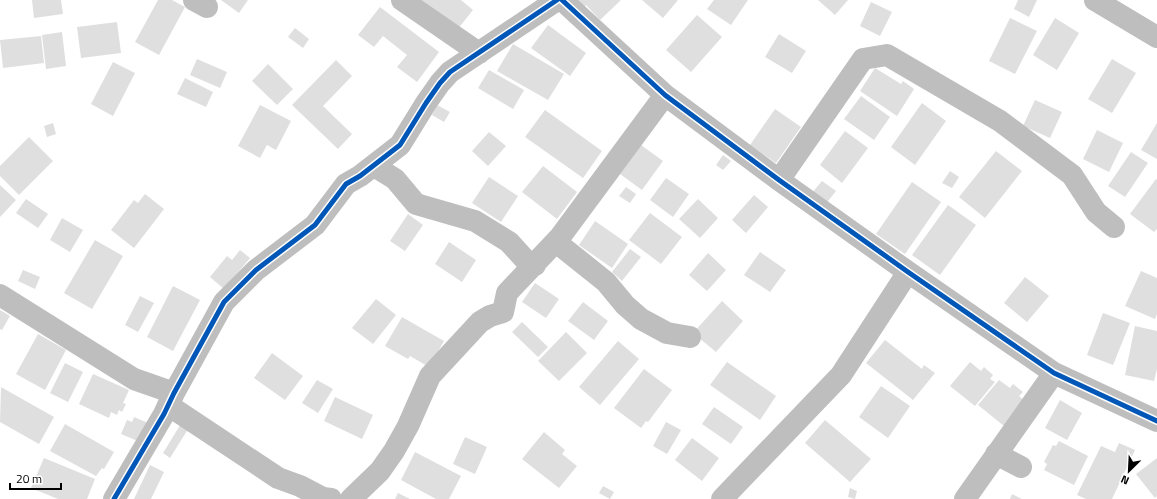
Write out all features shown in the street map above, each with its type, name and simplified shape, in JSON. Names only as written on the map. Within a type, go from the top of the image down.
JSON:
[{"type":"street","points":[[402,0],[478,53]]},
{"type":"street","points":[[114,499],[139,457],[224,302],[256,270],[315,225],[346,184],[374,166],[400,145],[426,103],[450,72],[557,0]]},
{"type":"street","points":[[562,0],[665,95],[779,180],[908,272],[1054,373],[1157,421]]},
{"type":"street","points":[[1095,0],[1157,37]]},
{"type":"street","points":[[779,180],[863,59],[888,55],[1000,121],[1072,175],[1096,212],[1114,227]]},
{"type":"street","points":[[351,499],[380,470],[394,450],[408,426],[430,376],[480,322],[490,316],[503,312],[507,293],[556,242],[665,95]]},
{"type":"street","points":[[374,166],[395,179],[416,204],[475,221],[509,242],[529,264],[535,265]]},
{"type":"street","points":[[556,242],[606,282],[625,305],[641,319],[667,333],[690,337]]},
{"type":"street","points":[[722,499],[841,374],[908,272]]},
{"type":"street","points":[[0,295],[134,379],[171,399],[278,478],[300,486],[323,498],[331,499]]},
{"type":"street","points":[[965,499],[1054,373]]},
{"type":"street","points":[[996,454],[1020,467]]},
{"type":"building","points":[[32,0],[61,0],[63,14],[34,18]]},
{"type":"building","points":[[158,0],[172,0],[185,7],[159,55],[135,42]]},
{"type":"building","points":[[221,0],[248,0],[239,13]]},
{"type":"building","points":[[421,0],[461,0],[473,10],[457,30]]},
{"type":"building","points":[[578,0],[621,0],[600,20],[586,5],[584,8]]},
{"type":"building","points":[[642,0],[678,0],[663,18]]},
{"type":"building","points":[[714,0],[748,0],[731,25],[707,9]]},
{"type":"building","points":[[818,0],[848,0],[835,15]]},
{"type":"building","points":[[1018,0],[1037,0],[1029,17],[1014,9]]},
{"type":"building","points":[[871,2],[892,12],[880,36],[860,26]]},
{"type":"building","points":[[380,7],[439,52],[417,82],[397,67],[407,55],[383,36],[374,47],[358,35]]},
{"type":"building","points":[[697,15],[722,37],[691,72],[666,50]]},
{"type":"building","points":[[1010,18],[1037,31],[1015,74],[989,61]]},
{"type":"building","points":[[1055,18],[1079,33],[1057,70],[1033,55]]},
{"type":"building","points":[[117,22],[121,53],[81,58],[77,27]]},
{"type":"building","points":[[548,25],[586,53],[570,76],[531,48]]},
{"type":"building","points":[[295,28],[309,39],[303,48],[288,37]]},
{"type":"building","points":[[62,32],[66,66],[46,69],[42,35]]},
{"type":"building","points":[[779,34],[806,51],[792,73],[765,57]]},
{"type":"building","points":[[41,36],[44,63],[3,68],[0,40]]},
{"type":"building","points":[[513,44],[564,74],[548,100],[497,71]]},
{"type":"building","points":[[197,59],[227,72],[220,88],[190,75]]},
{"type":"building","points":[[1112,59],[1136,73],[1112,113],[1088,99]]},
{"type":"building","points":[[336,60],[352,76],[323,106],[352,134],[338,149],[292,105]]},
{"type":"building","points":[[113,62],[135,73],[113,116],[91,104]]},
{"type":"building","points":[[268,64],[293,89],[277,105],[252,81]]},
{"type":"building","points":[[875,68],[901,84],[903,81],[914,89],[897,116],[860,91]]},
{"type":"building","points":[[489,70],[524,90],[513,109],[478,88]]},
{"type":"building","points":[[185,78],[213,92],[206,107],[177,94]]},
{"type":"building","points":[[861,96],[890,117],[874,140],[844,119]]},
{"type":"building","points":[[1035,100],[1062,112],[1050,138],[1023,126]]},
{"type":"building","points":[[922,103],[946,121],[915,165],[891,147]]},
{"type":"building","points":[[260,105],[291,121],[276,150],[267,145],[260,158],[238,146]]},
{"type":"building","points":[[437,105],[450,112],[444,122],[432,115]]},
{"type":"building","points":[[775,109],[801,127],[776,163],[750,145]]},
{"type":"building","points":[[545,110],[602,151],[583,178],[525,137]]},
{"type":"building","points":[[53,123],[56,134],[47,137],[44,126]]},
{"type":"building","points":[[1157,123],[1157,159],[1141,150]]},
{"type":"building","points":[[1097,130],[1123,143],[1109,172],[1083,159]]},
{"type":"building","points":[[845,131],[868,148],[842,183],[820,165]]},
{"type":"building","points":[[489,132],[506,146],[488,166],[472,151]]},
{"type":"building","points":[[29,137],[53,161],[19,195],[0,176],[0,166]]},
{"type":"building","points":[[641,145],[663,161],[642,190],[620,174]]},
{"type":"building","points":[[996,151],[1022,171],[985,218],[959,197]]},
{"type":"building","points":[[1131,152],[1148,163],[1125,197],[1108,186]]},
{"type":"building","points":[[723,155],[731,161],[723,170],[716,165]]},
{"type":"building","points":[[543,166],[577,192],[557,219],[522,192]]},
{"type":"building","points":[[950,171],[959,177],[952,188],[942,183]]},
{"type":"building","points":[[489,177],[518,196],[501,222],[472,203]]},
{"type":"building","points":[[666,178],[689,194],[673,217],[650,200]]},
{"type":"building","points":[[1156,179],[1157,229],[1154,232],[1130,214]]},
{"type":"building","points":[[822,181],[836,191],[825,205],[811,194]]},
{"type":"building","points":[[912,182],[941,202],[905,254],[876,234]]},
{"type":"building","points":[[0,185],[16,200],[0,217]]},
{"type":"building","points":[[626,187],[636,194],[630,203],[619,196]]},
{"type":"building","points":[[145,194],[164,209],[134,248],[111,230],[134,200],[138,203]]},
{"type":"building","points":[[754,195],[768,207],[746,233],[732,220]]},
{"type":"building","points":[[26,199],[48,214],[38,228],[16,213]]},
{"type":"building","points":[[698,199],[718,218],[700,238],[679,219]]},
{"type":"building","points":[[948,205],[976,225],[940,275],[912,255]]},
{"type":"building","points":[[650,213],[682,237],[661,264],[629,240]]},
{"type":"building","points":[[408,214],[423,225],[405,251],[390,241]]},
{"type":"building","points":[[62,218],[83,230],[70,252],[50,240]]},
{"type":"building","points":[[595,221],[628,244],[612,268],[579,245]]},
{"type":"building","points":[[95,240],[123,256],[92,309],[64,293]]},
{"type":"building","points":[[449,242],[476,260],[462,282],[435,264]]},
{"type":"building","points":[[630,249],[641,257],[622,281],[612,272]]},
{"type":"building","points":[[240,250],[250,258],[224,289],[210,277],[227,256],[232,260]]},
{"type":"building","points":[[760,252],[786,270],[770,292],[744,275]]},
{"type":"building","points":[[708,253],[726,270],[707,291],[689,275]]},
{"type":"building","points":[[23,270],[40,277],[35,289],[18,281]]},
{"type":"building","points":[[1141,271],[1157,278],[1157,314],[1155,319],[1125,306]]},
{"type":"building","points":[[1025,277],[1049,296],[1027,322],[1004,303]]},
{"type":"building","points":[[535,283],[559,299],[546,318],[522,302]]},
{"type":"building","points":[[173,286],[200,300],[173,351],[147,337]]},
{"type":"building","points":[[140,296],[154,303],[138,332],[125,325]]},
{"type":"building","points":[[376,299],[396,315],[373,344],[352,328]]},
{"type":"building","points":[[722,301],[743,321],[716,352],[693,333]]},
{"type":"building","points":[[583,302],[608,321],[594,340],[568,321]]},
{"type":"building","points":[[0,310],[10,316],[2,330],[0,329]]},
{"type":"building","points":[[1103,313],[1130,323],[1113,365],[1087,355]]},
{"type":"building","points":[[402,317],[444,341],[429,367],[410,356],[408,359],[385,346]]},
{"type":"building","points":[[522,322],[548,347],[538,357],[512,332]]},
{"type":"building","points":[[1135,326],[1157,331],[1157,369],[1154,381],[1125,375]]},
{"type":"building","points":[[566,332],[587,353],[559,381],[538,361]]},
{"type":"building","points":[[38,334],[66,350],[45,390],[16,374]]},
{"type":"building","points":[[885,340],[922,369],[924,365],[935,373],[913,400],[866,363]]},
{"type":"building","points":[[618,341],[639,359],[600,405],[579,387]]},
{"type":"building","points":[[272,353],[303,376],[285,400],[254,378]]},
{"type":"building","points":[[727,362],[776,396],[760,420],[710,385]]},
{"type":"building","points":[[970,362],[981,371],[984,367],[993,375],[990,379],[995,382],[975,406],[950,386]]},
{"type":"building","points":[[65,363],[83,372],[68,402],[50,393]]},
{"type":"building","points":[[644,369],[672,390],[648,422],[646,421],[641,428],[614,408]]},
{"type":"building","points":[[93,374],[129,390],[123,403],[126,404],[122,412],[119,410],[117,415],[111,412],[109,418],[79,404]]},
{"type":"building","points":[[317,380],[333,389],[318,413],[302,403]]},
{"type":"building","points":[[999,380],[1010,388],[1013,384],[1023,392],[1019,396],[1025,401],[1004,426],[978,405]]},
{"type":"building","points":[[881,386],[910,406],[888,438],[859,417]]},
{"type":"building","points":[[1,387],[54,417],[39,444],[0,422]]},
{"type":"building","points":[[335,397],[373,415],[362,439],[324,421]]},
{"type":"building","points":[[1060,400],[1082,413],[1067,440],[1045,428]]},
{"type":"building","points":[[714,407],[743,427],[731,444],[702,424]]},
{"type":"building","points":[[134,417],[148,423],[140,442],[121,434],[127,420],[132,422]]},
{"type":"building","points":[[825,420],[871,459],[850,482],[805,443]]},
{"type":"building","points":[[182,422],[190,426],[170,458],[163,453]]},
{"type":"building","points":[[666,422],[681,430],[667,454],[653,446]]},
{"type":"building","points":[[65,424],[114,452],[104,469],[102,468],[96,476],[50,451]]},
{"type":"building","points":[[544,432],[565,450],[562,454],[577,466],[559,488],[522,459]]},
{"type":"building","points":[[465,437],[487,447],[475,474],[453,464]]},
{"type":"building","points":[[692,438],[719,458],[702,481],[675,460]]},
{"type":"building","points":[[1059,441],[1088,456],[1074,485],[1044,470],[1047,464],[1044,462],[1053,445],[1056,446]]},
{"type":"building","points":[[1119,443],[1135,450],[1112,499],[1086,499],[1077,495],[1101,446],[1115,452]]},
{"type":"building","points":[[415,452],[461,476],[449,499],[436,499],[401,480]]},
{"type":"building","points":[[44,458],[95,479],[87,499],[58,499],[31,488]]},
{"type":"building","points":[[1157,458],[1157,496],[1155,498],[1136,474]]},
{"type":"building","points":[[150,465],[164,472],[151,499],[134,499]]},
{"type":"building","points":[[603,486],[614,492],[610,499],[599,493]]},
{"type":"building","points":[[850,488],[857,491],[855,499],[848,497]]},
{"type":"building","points":[[398,493],[410,499],[395,499]]},
{"type":"building","points":[[1012,494],[1022,499],[1010,499]]},
{"type":"cycle path","points":[[114,499],[164,414],[224,302],[256,270],[315,225],[346,184],[360,176],[400,145],[426,103],[450,72],[557,0]]},
{"type":"cycle path","points":[[562,0],[665,95],[779,180],[908,272],[1054,373],[1157,421]]}]
